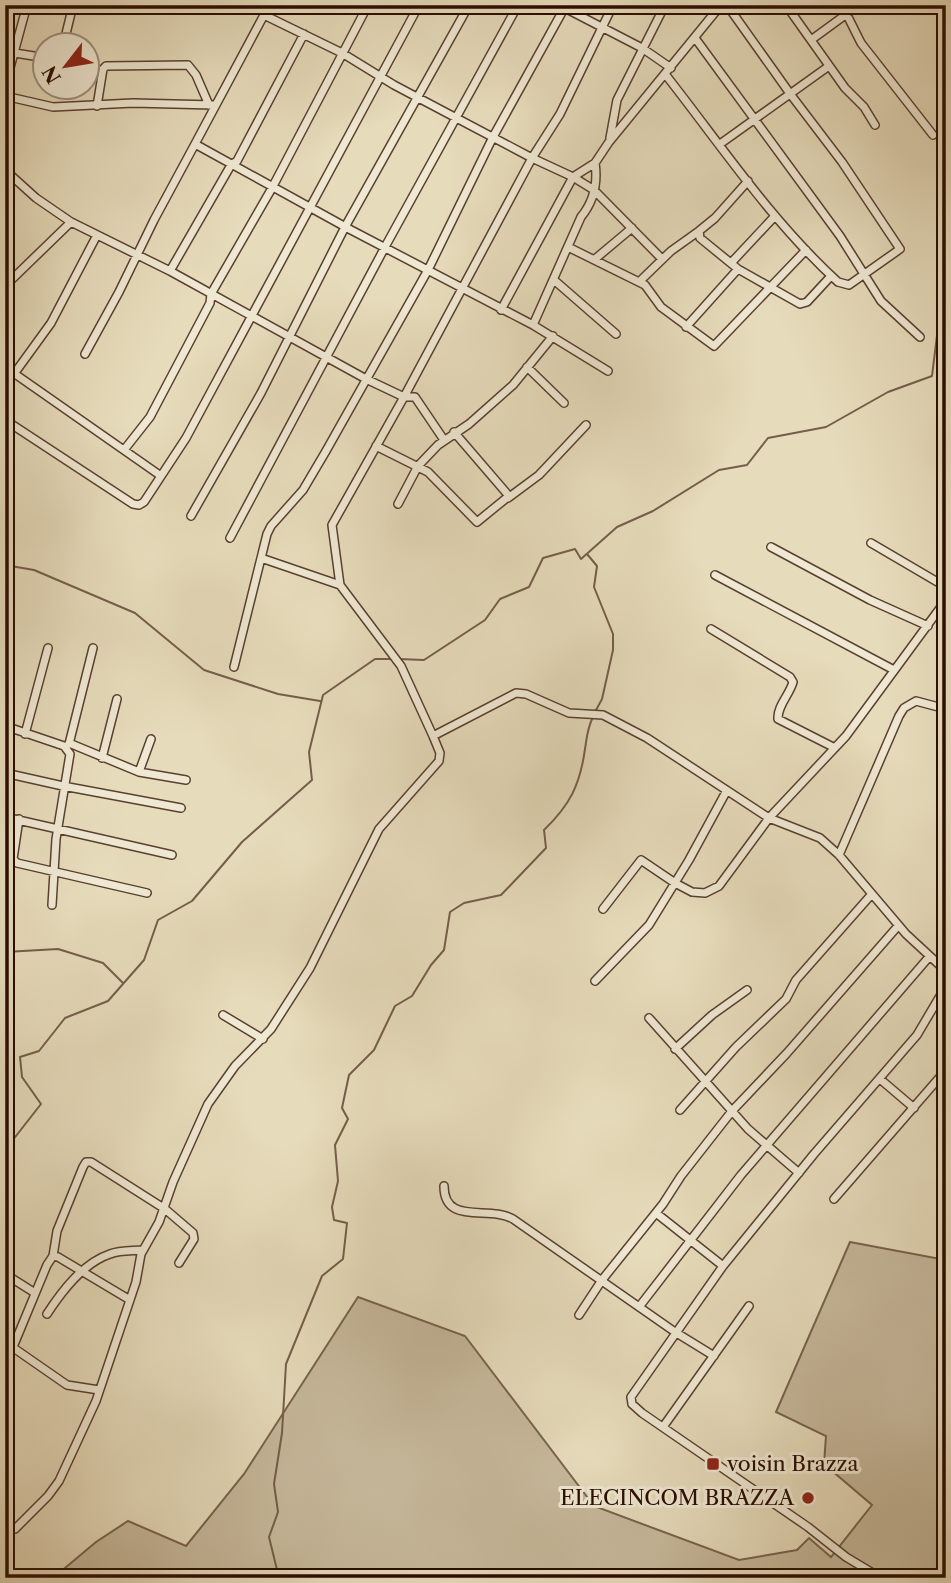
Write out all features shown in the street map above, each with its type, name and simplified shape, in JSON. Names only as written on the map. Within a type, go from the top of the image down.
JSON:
[{"type":"street","points":[[5,86],[27,5]]},
{"type":"street","points":[[66,32],[73,5]]},
{"type":"street","points":[[85,354],[195,144],[212,105],[269,5]]},
{"type":"street","points":[[124,450],[150,417],[210,303],[211,294],[272,188],[368,5]]},
{"type":"street","points":[[5,420],[133,504],[144,502],[186,438],[419,5]]},
{"type":"street","points":[[191,516],[261,393],[345,227],[469,5]]},
{"type":"street","points":[[230,538],[385,247],[519,5]]},
{"type":"street","points":[[5,1525],[17,1528],[59,1481],[96,1401],[130,1300],[143,1250],[165,1209],[173,1182],[208,1104],[235,1066],[263,1039],[310,968],[379,829],[439,761],[440,753],[401,666],[340,585],[332,525],[463,290],[532,158],[560,114],[613,5]]},
{"type":"street","points":[[609,142],[617,100],[665,5]]},
{"type":"street","points":[[501,310],[573,177],[595,163],[609,142],[722,5]]},
{"type":"street","points":[[665,75],[774,217],[831,276],[845,285],[866,274],[901,247],[727,5]]},
{"type":"street","points":[[786,5],[875,125]]},
{"type":"street","points":[[842,5],[861,43],[933,135]]},
{"type":"street","points":[[811,40],[859,5]]},
{"type":"street","points":[[234,667],[271,526],[303,490],[428,270],[493,137],[564,6],[642,48],[671,68]]},
{"type":"street","points":[[264,15],[342,53],[417,98],[573,177],[594,190],[662,259]]},
{"type":"street","points":[[170,271],[231,165],[236,161],[304,34]]},
{"type":"street","points":[[695,38],[866,274],[881,301],[920,337]]},
{"type":"street","points":[[15,53],[32,56]]},
{"type":"street","points":[[97,106],[104,67],[188,65],[212,105]]},
{"type":"street","points":[[720,144],[829,66]]},
{"type":"street","points":[[5,96],[53,107],[133,103],[212,105]]},
{"type":"street","points":[[616,108],[630,116]]},
{"type":"street","points":[[195,144],[272,188],[533,325],[608,371]]},
{"type":"street","points":[[533,325],[581,217],[590,204],[594,190],[595,163]]},
{"type":"street","points":[[5,170],[36,198],[71,222],[170,271],[366,379],[404,397],[415,397],[444,440]]},
{"type":"street","points":[[640,281],[662,259],[715,218],[748,181]]},
{"type":"street","points":[[731,263],[774,217]]},
{"type":"street","points":[[5,286],[71,222]]},
{"type":"street","points":[[595,259],[632,228]]},
{"type":"street","points":[[699,231],[700,238],[738,269],[804,304],[831,276]]},
{"type":"street","points":[[14,374],[51,323],[97,234]]},
{"type":"street","points":[[568,247],[640,281],[661,307],[710,345],[718,345],[806,250]]},
{"type":"street","points":[[686,327],[738,269]]},
{"type":"street","points":[[554,280],[616,334]]},
{"type":"street","points":[[398,504],[418,466],[444,440],[469,424],[502,395],[553,336]]},
{"type":"street","points":[[5,367],[161,476]]},
{"type":"street","points":[[527,367],[564,403]]},
{"type":"street","points":[[376,446],[418,466],[449,491],[477,522],[539,475],[586,425]]},
{"type":"street","points":[[454,432],[508,494],[508,498]]},
{"type":"street","points":[[871,543],[946,587]]},
{"type":"street","points":[[771,547],[870,600],[928,626]]},
{"type":"street","points":[[261,558],[340,585]]},
{"type":"street","points":[[715,575],[894,670]]},
{"type":"street","points":[[603,909],[641,860],[674,883],[699,894],[719,886],[769,818],[835,748],[946,600]]},
{"type":"street","points":[[710,629],[790,677],[793,682],[791,689],[778,712],[778,719],[835,748]]},
{"type":"street","points":[[25,734],[48,648]]},
{"type":"street","points":[[52,905],[63,786],[70,754],[68,746],[93,648]]},
{"type":"street","points":[[433,736],[516,693],[569,713],[603,715],[647,738],[769,818],[820,838],[839,855],[898,926],[946,971]]},
{"type":"street","points":[[102,758],[117,699]]},
{"type":"street","points":[[839,855],[904,708],[916,701],[946,709]]},
{"type":"street","points":[[5,726],[139,772],[186,780]]},
{"type":"street","points":[[139,772],[151,739]]},
{"type":"street","points":[[5,773],[181,808]]},
{"type":"street","points":[[595,981],[638,939],[674,883],[726,792]]},
{"type":"street","points":[[5,817],[172,855]]},
{"type":"street","points":[[19,819],[14,861],[54,873],[147,893]]},
{"type":"street","points":[[680,1110],[736,1047],[786,999],[811,962],[871,894]]},
{"type":"street","points":[[579,1315],[602,1280],[732,1111],[898,926]]},
{"type":"street","points":[[639,1307],[766,1145],[929,957]]},
{"type":"street","points":[[881,1578],[846,1558],[808,1527],[636,1408],[631,1397],[723,1266],[917,1035],[946,986]]},
{"type":"street","points":[[675,1049],[712,1015],[747,990]]},
{"type":"street","points":[[223,1015],[263,1039]]},
{"type":"street","points":[[649,1018],[732,1111],[799,1173]]},
{"type":"street","points":[[834,1199],[946,1070]]},
{"type":"street","points":[[880,1079],[914,1108]]},
{"type":"street","points":[[13,1347],[53,1256],[57,1231],[86,1162],[91,1162],[165,1209],[195,1236],[179,1263]]},
{"type":"street","points":[[444,1186],[444,1199],[454,1209],[507,1215],[675,1332],[714,1356]]},
{"type":"street","points":[[656,1213],[723,1266]]},
{"type":"street","points":[[47,1314],[66,1285],[94,1263],[111,1254],[143,1250]]},
{"type":"street","points":[[53,1256],[130,1300]]},
{"type":"street","points":[[5,1274],[35,1293]]},
{"type":"street","points":[[663,1427],[749,1306]]},
{"type":"street","points":[[5,1342],[67,1385],[99,1390]]},
{"type":"street","points":[[939,1578],[946,1573]]},
{"type":"shaded area","points":[[850,1242],[946,1260],[946,1578],[53,1578],[96,1542],[128,1521],[186,1546],[244,1474],[358,1297],[465,1336],[594,1506],[739,1560],[797,1550],[809,1538],[831,1557],[872,1505],[824,1464],[826,1436],[776,1412]]},
{"type":"waterway","points":[[168,14],[171,5]]},
{"type":"waterway","points":[[399,659],[424,660],[485,620],[500,599],[529,587],[543,558],[575,549],[581,559],[617,527],[653,511],[719,470],[747,465],[768,438],[826,427],[888,392],[932,376],[940,311],[946,306]]},
{"type":"waterway","points":[[587,554],[597,566],[594,587],[613,634],[613,650],[602,699],[595,712]]},
{"type":"waterway","points":[[5,565],[34,570],[135,613],[204,670],[278,694],[320,701]]},
{"type":"waterway","points":[[5,1150],[41,1104],[22,1077],[20,1057],[39,1051],[65,1018],[108,1001],[144,960],[158,920],[192,901],[242,842],[312,780],[309,752],[323,695],[375,659],[393,659]]},
{"type":"waterway","points":[[279,1578],[269,1537],[278,1512],[274,1484],[282,1433],[286,1364],[322,1276],[343,1259],[347,1223],[334,1220],[332,1207],[338,1181],[335,1145],[348,1119],[342,1108],[349,1075],[374,1050],[395,1006],[412,996],[431,965],[444,950],[450,912],[464,903],[501,895],[546,848],[544,830],[561,812],[577,784],[593,717]]},
{"type":"waterway","points":[[5,952],[58,949],[103,963],[123,983]]},
{"type":"place","name":"voisin Brazza","points":[[713,1464]]},
{"type":"place","name":"ELECINCOM BRAZZA","points":[[808,1498]]}]
